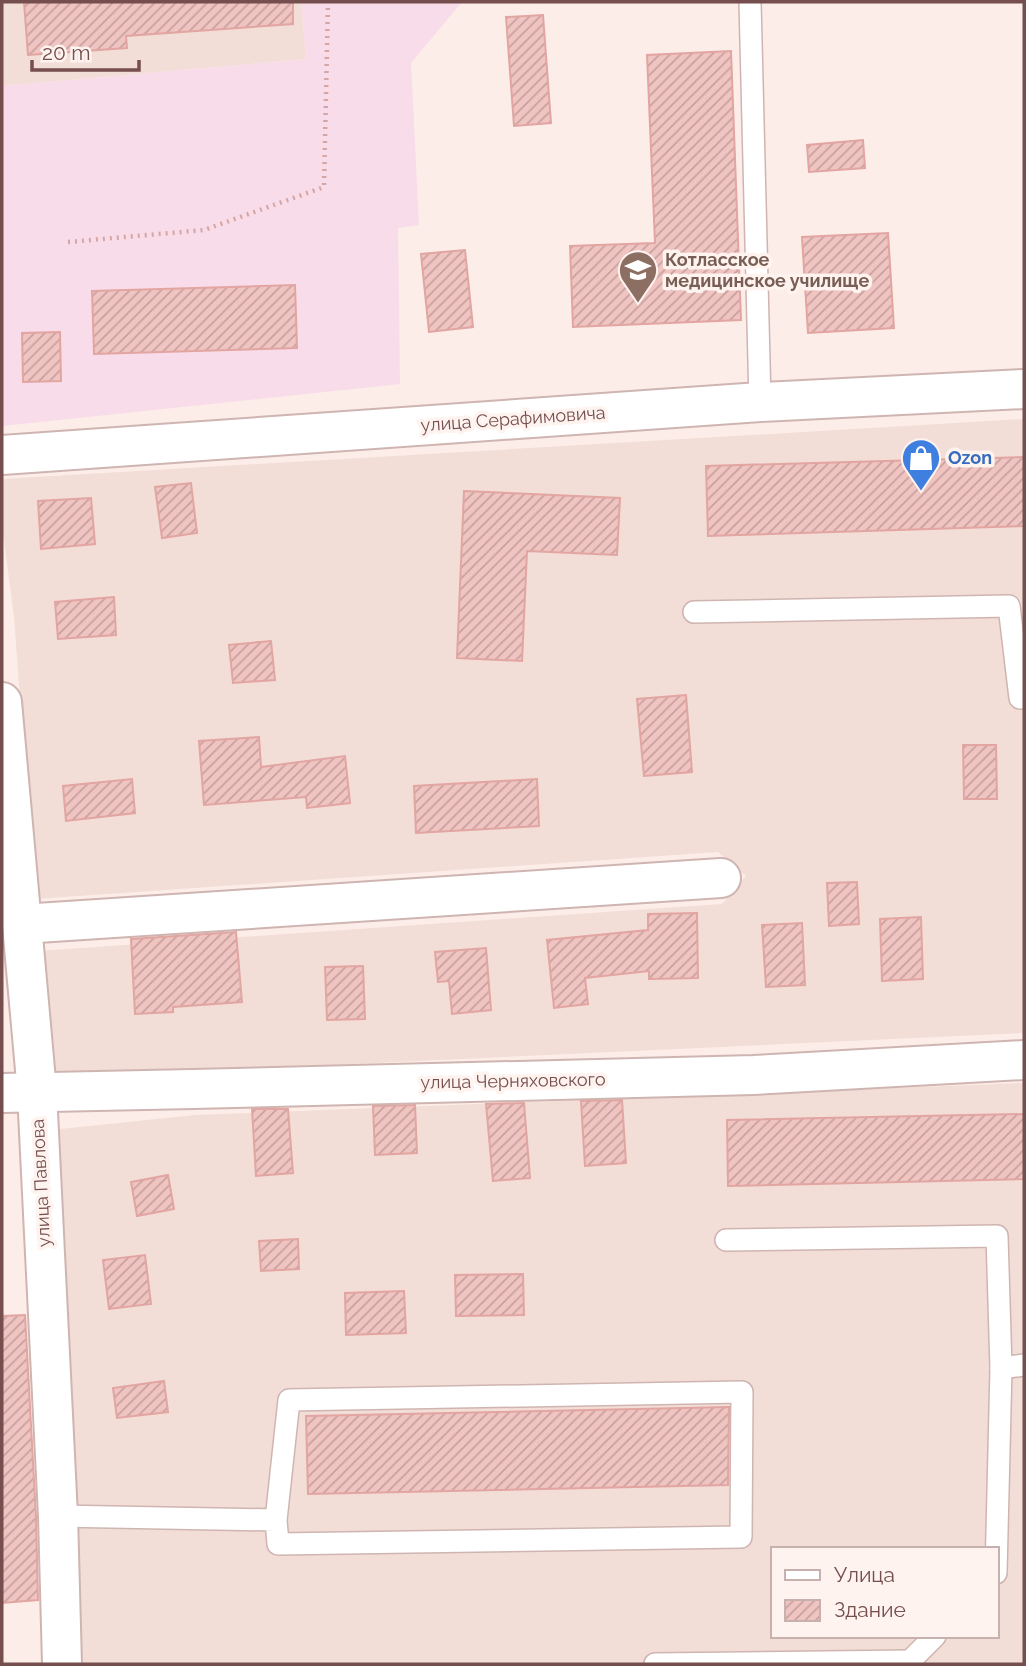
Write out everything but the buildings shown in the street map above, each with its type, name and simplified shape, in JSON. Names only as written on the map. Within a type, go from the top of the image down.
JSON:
[{"type":"street","name":"улица Серафимовича","points":[[2,455],[760,402],[1024,389]]},
{"type":"street","name":"улица Павлова","points":[[2,702],[22,924],[19,1093],[58,1516],[62,1664]]},
{"type":"street","points":[[22,924],[720,878]]},
{"type":"street","name":"улица Черняховского","points":[[19,1093],[754,1075],[1024,1060]]},
{"type":"lane","points":[[750,2],[760,402]]},
{"type":"lane","points":[[695,612],[1009,606],[1020,698],[1024,698]]},
{"type":"lane","points":[[726,1240],[998,1236],[1001,1368],[997,1547]]},
{"type":"lane","points":[[1001,1368],[1024,1365]]},
{"type":"lane","points":[[742,1392],[741,1536],[278,1544],[276,1520],[289,1400],[742,1392]]},
{"type":"lane","points":[[58,1516],[276,1520]]},
{"type":"lane","points":[[655,1664],[911,1663],[933,1638]]},
{"type":"path","points":[[68,242],[204,230],[324,187],[328,2]]},
{"type":"shaded area","points":[[2,2],[301,2],[306,59],[2,86]]},
{"type":"shaded area","points":[[301,2],[462,2],[411,63],[419,225],[398,228],[400,384],[2,426],[2,86],[306,59]]},
{"type":"shaded area","points":[[1024,419],[1024,1033],[48,1078],[38,951],[722,904],[746,876],[718,852],[35,899],[14,617],[2,525],[2,479]]},
{"type":"shaded area","points":[[1024,1083],[1024,1664],[78,1664],[51,1130],[195,1115]]},
{"type":"place","name":"Котласское медицинское училище","points":[[638,304]]},
{"type":"place","name":"Ozon","points":[[921,492]]}]
